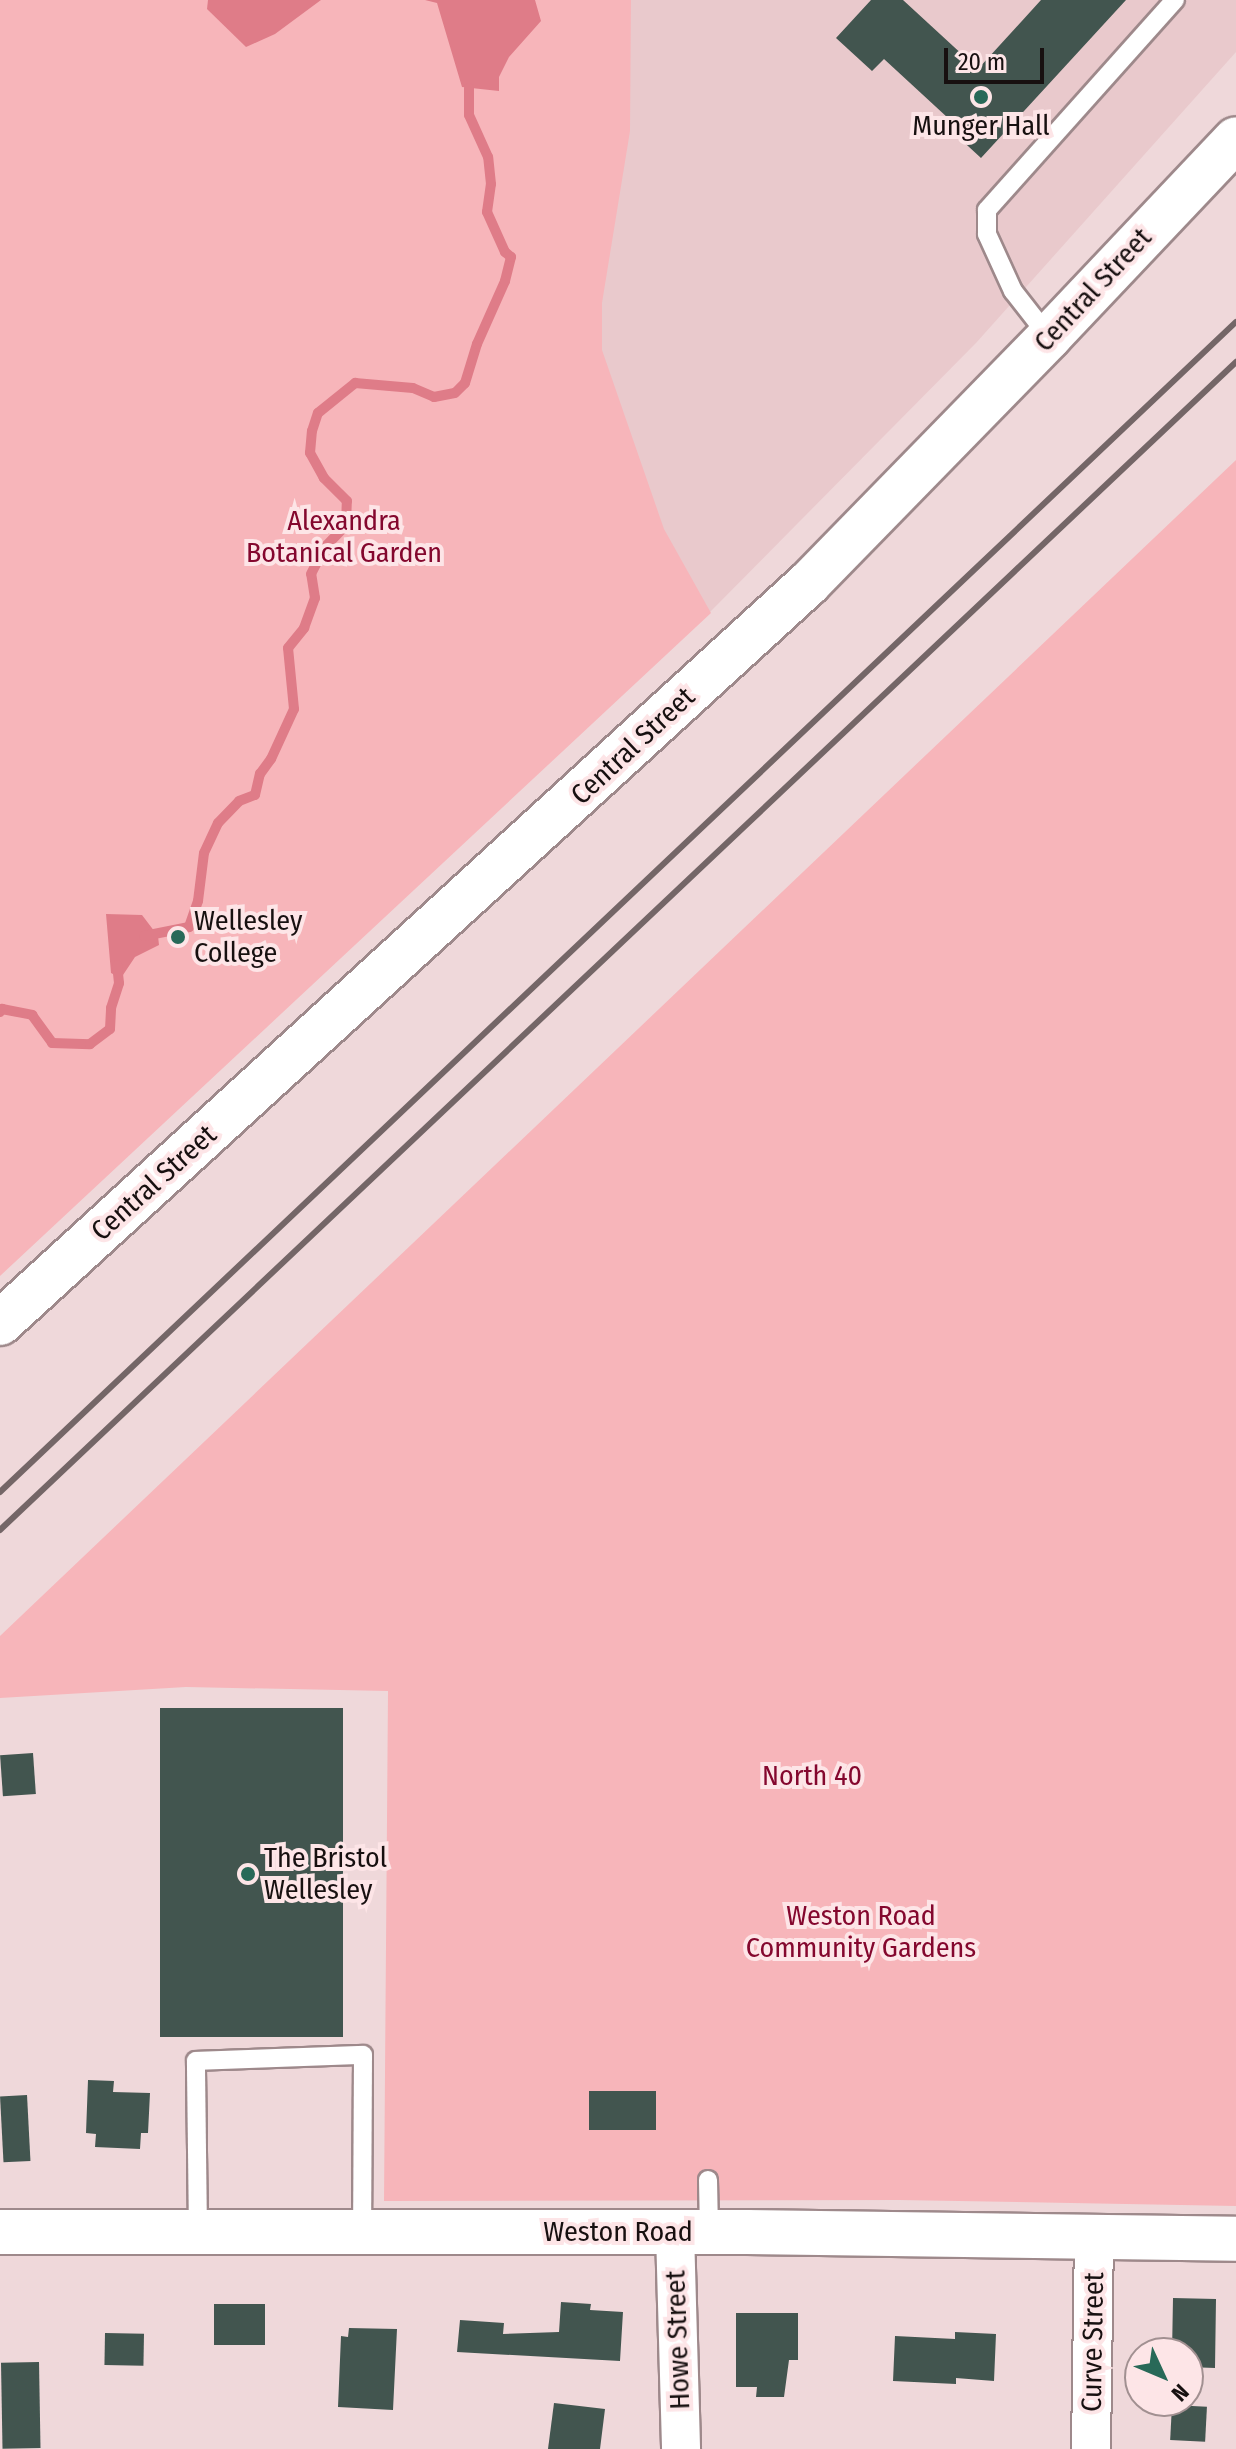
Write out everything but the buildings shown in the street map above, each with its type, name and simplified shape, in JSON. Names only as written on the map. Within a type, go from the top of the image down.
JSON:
[{"type":"main road","name":"Central Street","points":[[0,1323],[809,583],[1049,337],[1236,139]]},
{"type":"main road","name":"Weston Road","points":[[0,2232],[692,2232],[1236,2239]]},
{"type":"street","name":"Howe Street","points":[[681,2449],[692,2232]]},
{"type":"street","name":"Curve Street","points":[[1091,2449],[1094,2236]]},
{"type":"lane","points":[[1049,337],[1013,291],[987,234],[987,210],[1175,0]]},
{"type":"lane","points":[[198,2232],[196,2061],[363,2055],[362,2232]]},
{"type":"lane","points":[[692,2232],[708,2180]]},
{"type":"shaded area","points":[[0,0],[1236,0],[1236,52],[976,343],[710,612]]},
{"type":"shaded area","points":[[208,0],[321,0],[275,34],[246,47],[207,9]]},
{"type":"shaded area","points":[[425,0],[535,0],[541,21],[509,57],[499,77],[499,91],[462,87],[437,3]]},
{"type":"shaded area","points":[[106,914],[142,915],[158,936],[159,945],[135,957],[121,978],[111,973]]},
{"type":"green space","name":"Alexandra Botanical Garden","points":[[0,0],[631,0],[630,131],[602,303],[602,350],[664,529],[711,613],[0,1276]]},
{"type":"green space","name":"North 40","points":[[1236,460],[1236,2206],[899,2200],[384,2201],[388,1691],[186,1687],[0,1698],[0,1636]]},
{"type":"waterway","points":[[144,936],[189,927],[198,901],[204,853],[218,823],[239,801],[255,795],[260,774],[271,759],[294,709],[288,648],[304,628],[315,598],[311,574],[324,548],[346,525],[347,501],[324,478],[310,453],[318,413],[355,383],[413,388],[434,397],[455,393],[465,383],[477,344],[505,281],[511,257],[505,252],[487,212],[491,184],[488,157],[469,115],[469,88]]},
{"type":"waterway","points":[[0,1012],[2,1009],[32,1015],[52,1043],[90,1044],[110,1029],[111,1008],[119,983],[117,965]]},
{"type":"railway","points":[[0,1492],[1236,322]]},
{"type":"railway","points":[[0,1530],[1236,362]]},
{"type":"place","name":"Munger Hall","points":[[981,97]]},
{"type":"place","name":"Wellesley College","points":[[178,937]]},
{"type":"place","name":"The Bristol Wellesley","points":[[248,1874]]},
{"type":"park label","name":"Weston Road Community Gardens","points":[[861,1932]]}]
